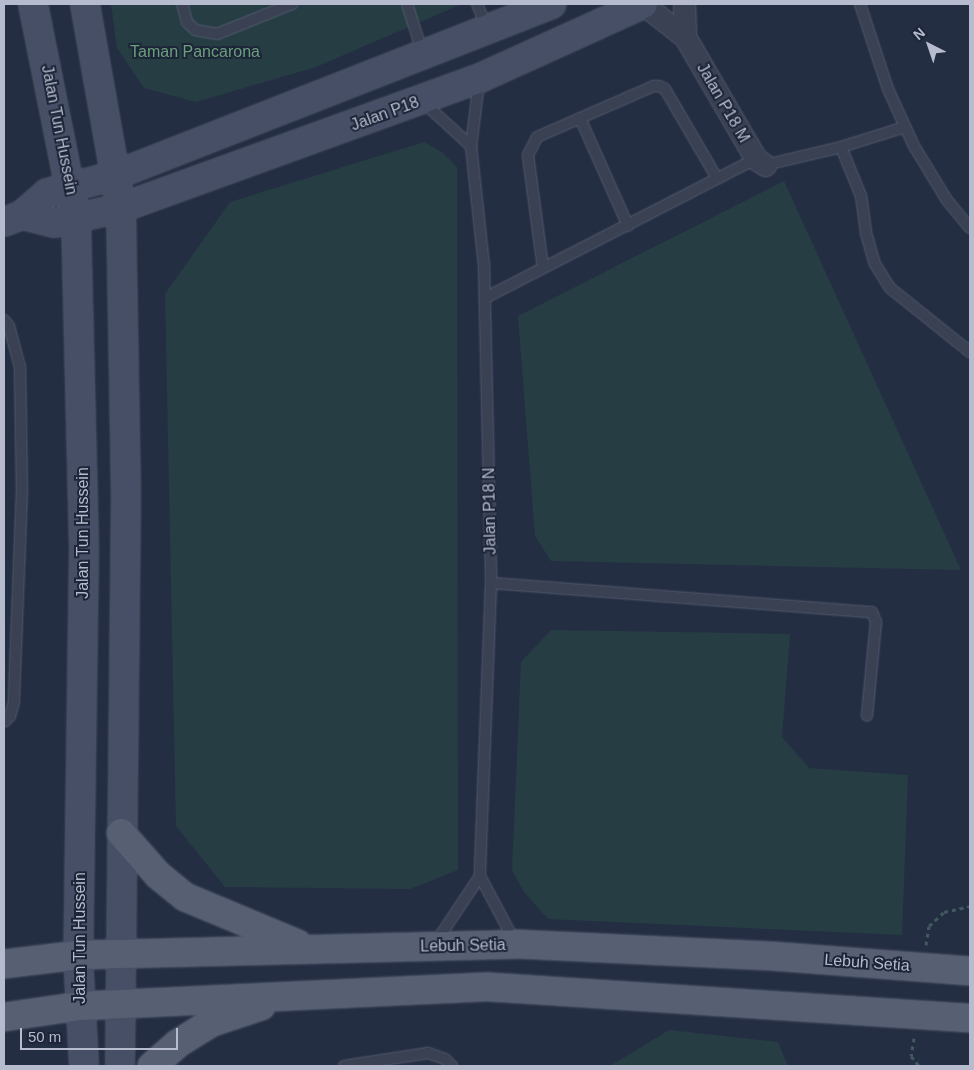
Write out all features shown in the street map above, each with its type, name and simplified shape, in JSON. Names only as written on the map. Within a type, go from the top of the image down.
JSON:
[{"type":"main road","name":"Jalan Tun Hussein","points":[[33,4],[76,219],[84,548],[78,954],[84,1066]]},
{"type":"main road","points":[[85,4],[121,208],[126,495],[120,1066]]},
{"type":"main road","points":[[13,219],[47,193],[114,176],[488,31],[552,4]]},
{"type":"main road","name":"Jalan P18","points":[[13,219],[54,223],[121,208],[480,78],[643,4]]},
{"type":"main road","points":[[121,833],[158,874],[185,897],[309,949]]},
{"type":"main road","name":"Lebuh Setia","points":[[4,964],[78,954],[516,944],[970,971]]},
{"type":"main road","points":[[4,1017],[80,1006],[488,987],[918,1013],[970,1018]]},
{"type":"main road","points":[[152,1066],[177,1044],[210,1023],[295,995]]},
{"type":"street","name":"Jalan P18 M","points":[[643,4],[685,37],[761,162]]},
{"type":"street","name":"Jalan P18 M","points":[[684,4],[685,37]]},
{"type":"lane","points":[[182,4],[188,22],[195,30],[217,34],[292,4]]},
{"type":"lane","points":[[407,4],[424,55]]},
{"type":"lane","points":[[477,4],[488,31]]},
{"type":"lane","points":[[860,4],[862,19],[905,127],[947,200],[970,228]]},
{"type":"lane","name":"Jalan P18 N","points":[[480,78],[471,146],[485,298],[491,583],[480,876]]},
{"type":"lane","points":[[543,268],[528,155],[537,137],[654,86],[659,86],[665,89],[717,178]]},
{"type":"lane","points":[[422,100],[471,146]]},
{"type":"lane","points":[[580,118],[628,226]]},
{"type":"lane","points":[[485,298],[628,226],[717,178],[761,162],[841,148],[905,127]]},
{"type":"lane","points":[[841,148],[861,196],[866,233],[875,264],[890,288],[970,352]]},
{"type":"lane","points":[[4,320],[9,326],[20,367],[22,489],[14,702],[4,722]]},
{"type":"lane","points":[[491,583],[872,612],[876,622],[867,716]]},
{"type":"lane","points":[[434,946],[480,876],[516,944]]},
{"type":"lane","points":[[344,1066],[428,1053],[445,1059],[452,1066]]},
{"type":"path","points":[[922,967],[929,926],[944,912],[970,906]]},
{"type":"green space","name":"Taman Pancarona","points":[[111,4],[462,4],[316,67],[196,102],[144,88],[117,48]]},
{"type":"green space","points":[[424,142],[442,152],[457,167],[458,870],[410,889],[225,887],[176,826],[165,294],[230,202]]},
{"type":"green space","points":[[784,181],[961,570],[551,561],[535,536],[518,316]]},
{"type":"green space","points":[[551,630],[790,634],[782,737],[809,768],[908,775],[902,935],[548,919],[524,892],[512,870],[521,662]]},
{"type":"green space","points":[[669,1030],[778,1042],[788,1066],[610,1066]]}]
